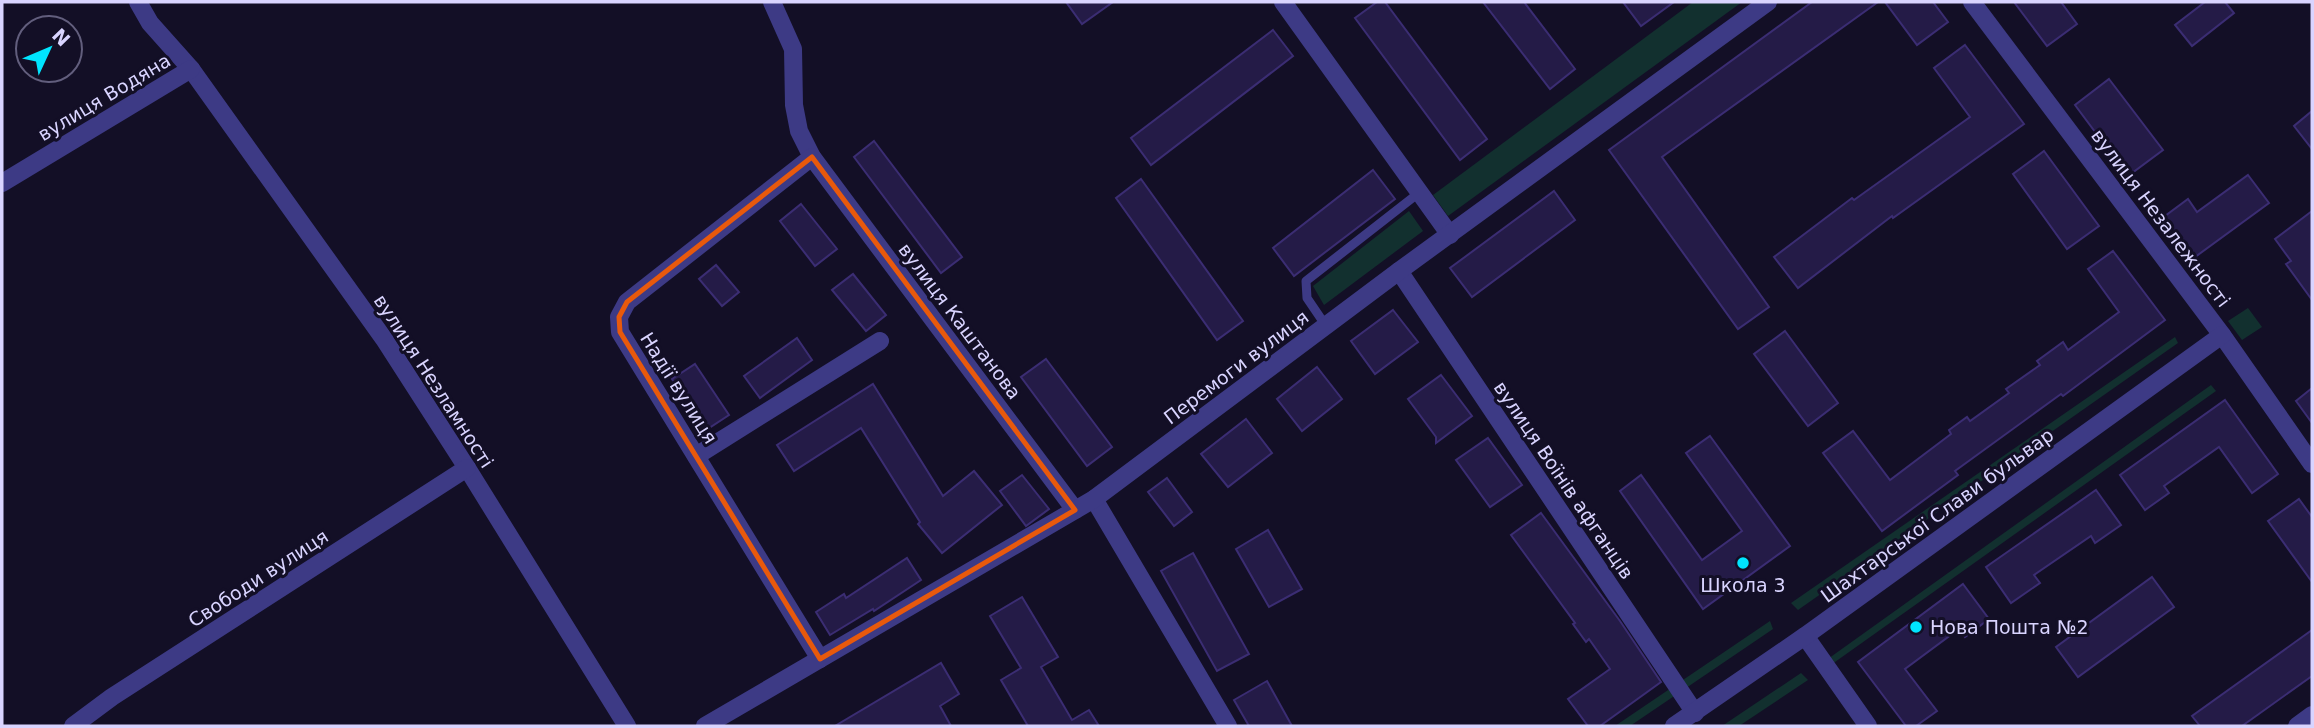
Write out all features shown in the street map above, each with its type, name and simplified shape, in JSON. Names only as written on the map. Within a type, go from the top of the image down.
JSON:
[{"type":"street","name":"вулиця Незламності","points":[[138,2],[150,23],[191,69],[384,340],[627,726]]},
{"type":"street","name":"вулиця Каштанова","points":[[772,2],[793,50],[794,105],[799,131],[812,157],[1075,510]]},
{"type":"street","points":[[1283,2],[1450,235]]},
{"type":"street","name":"Перемоги вулиця","points":[[705,726],[1094,499],[1399,271],[1768,2]]},
{"type":"street","name":"вулиця Незалежності","points":[[1972,2],[2222,335],[2312,464]]},
{"type":"street","name":"вулиця Водяна","points":[[2,183],[191,69]]},
{"type":"street","name":"Надії вулиця","points":[[812,157],[627,302],[619,317],[620,332],[820,659]]},
{"type":"street","name":"вулиця Воїнів афганців","points":[[1399,271],[1695,713]]},
{"type":"street","name":"Шахтарської Слави бульвар","points":[[1674,726],[1805,636],[2222,335]]},
{"type":"street","points":[[696,456],[880,341]]},
{"type":"street","name":"Свободи вулиця","points":[[73,726],[112,697],[467,468]]},
{"type":"street","points":[[1094,499],[1228,726]]},
{"type":"street","points":[[1805,636],[1868,726]]},
{"type":"street","points":[[2297,726],[2312,715]]},
{"type":"lane","points":[[1326,326],[1307,298],[1306,281],[1420,192]]},
{"type":"highlighted area","points":[[812,157],[1075,510],[820,659],[620,332],[619,317],[627,302]]},
{"type":"green space","points":[[1693,2],[1742,2],[1448,216],[1433,195]]},
{"type":"green space","points":[[1409,211],[1423,231],[1324,305],[1313,286]]},
{"type":"green space","points":[[2248,308],[2262,327],[2242,340],[2228,321]]},
{"type":"green space","points":[[2175,337],[2178,343],[1798,610],[1791,603]]},
{"type":"green space","points":[[2211,385],[2216,391],[1828,667],[1825,661]]},
{"type":"green space","points":[[1770,621],[1773,629],[1630,726],[1615,726]]},
{"type":"green space","points":[[1801,673],[1808,680],[1739,726],[1722,726]]},
{"type":"building","points":[[1066,2],[1113,2],[1082,24]]},
{"type":"building","points":[[1377,2],[1385,2],[1487,139],[1460,160],[1355,18]]},
{"type":"building","points":[[1483,2],[1524,2],[1575,69],[1550,89]]},
{"type":"building","points":[[1623,2],[1674,2],[1641,26]]},
{"type":"building","points":[[1812,2],[1878,2],[1662,157],[1769,307],[1738,329],[1609,150]]},
{"type":"building","points":[[1885,2],[1933,2],[1948,22],[1917,45]]},
{"type":"building","points":[[2014,2],[2061,2],[2077,24],[2047,46]]},
{"type":"building","points":[[2205,2],[2225,2],[2234,13],[2192,46],[2175,25]]},
{"type":"building","points":[[1273,30],[1293,56],[1151,165],[1131,138]]},
{"type":"building","points":[[1965,45],[2024,124],[1893,218],[1892,216],[1798,288],[1774,257],[1852,198],[1854,200],[1970,117],[1934,68]]},
{"type":"building","points":[[2109,79],[2163,150],[2128,176],[2075,105]]},
{"type":"building","points":[[2312,111],[2312,149],[2294,126]]},
{"type":"building","points":[[874,141],[962,257],[941,273],[854,157]]},
{"type":"building","points":[[2044,151],[2099,226],[2067,249],[2013,174]]},
{"type":"building","points":[[1373,170],[1395,199],[1294,276],[1273,248]]},
{"type":"building","points":[[2248,175],[2269,203],[2191,260],[2161,219],[2188,199],[2197,212]]},
{"type":"building","points":[[1141,179],[1243,321],[1217,340],[1116,198]]},
{"type":"building","points":[[1554,191],[1575,220],[1472,297],[1450,268]]},
{"type":"building","points":[[801,204],[837,249],[815,266],[780,221]]},
{"type":"building","points":[[2312,211],[2312,300],[2286,264],[2291,261],[2275,239]]},
{"type":"building","points":[[2113,251],[2165,320],[2063,396],[2061,394],[1955,471],[1958,475],[1882,531],[1823,453],[1853,431],[1890,480],[1951,434],[1949,430],[1967,417],[1970,421],[2009,393],[2006,389],[2040,365],[2037,361],[2063,342],[2068,350],[2119,312],[2088,269]]},
{"type":"building","points":[[716,265],[739,292],[722,306],[699,279]]},
{"type":"building","points":[[853,274],[886,315],[866,331],[832,290]]},
{"type":"building","points":[[1393,310],[1418,342],[1375,374],[1351,341]]},
{"type":"building","points":[[1785,331],[1838,403],[1808,426],[1754,354]]},
{"type":"building","points":[[797,338],[812,360],[760,398],[744,376]]},
{"type":"building","points":[[1046,359],[1112,447],[1087,466],[1021,377]]},
{"type":"building","points":[[695,364],[729,415],[706,430],[672,379]]},
{"type":"building","points":[[1317,367],[1342,399],[1302,431],[1277,399]]},
{"type":"building","points":[[1441,375],[1472,416],[1436,443],[1436,437],[1408,399]]},
{"type":"building","points":[[873,384],[943,496],[974,471],[1002,505],[942,553],[918,524],[920,522],[861,428],[794,471],[777,445]]},
{"type":"building","points":[[2312,388],[2312,423],[2296,401]]},
{"type":"building","points":[[2225,400],[2278,474],[2252,493],[2219,447],[2164,486],[2169,493],[2145,510],[2120,475]]},
{"type":"building","points":[[1246,419],[1272,453],[1228,487],[1201,454]]},
{"type":"building","points":[[1710,436],[1790,546],[1703,609],[1620,491],[1641,475],[1702,560],[1742,531],[1686,453]]},
{"type":"building","points":[[1488,438],[1522,485],[1490,507],[1456,460]]},
{"type":"building","points":[[1022,475],[1049,509],[1026,526],[1000,491]]},
{"type":"building","points":[[1167,478],[1192,512],[1174,526],[1148,492]]},
{"type":"building","points":[[2096,490],[2121,525],[2095,543],[2091,536],[2034,575],[2040,583],[2011,603],[1986,567]]},
{"type":"building","points":[[2299,499],[2312,517],[2312,582],[2268,521]]},
{"type":"building","points":[[1541,513],[1661,682],[1600,726],[1588,726],[1568,699],[1610,669],[1589,639],[1586,642],[1511,535]]},
{"type":"building","points":[[1268,530],[1302,589],[1269,607],[1236,549]]},
{"type":"building","points":[[1193,553],[1249,654],[1217,671],[1161,571]]},
{"type":"building","points":[[907,558],[921,580],[874,611],[873,609],[830,635],[816,612],[844,594],[846,598]]},
{"type":"building","points":[[2152,577],[2174,607],[2078,677],[2056,647]]},
{"type":"building","points":[[1963,584],[1989,619],[1965,637],[1959,629],[1905,669],[1937,711],[1916,726],[1906,726],[1858,662]]},
{"type":"building","points":[[1022,597],[1058,657],[1041,667],[1072,720],[1089,710],[1099,726],[1028,726],[1001,680],[1021,668],[990,616]]},
{"type":"building","points":[[2312,630],[2312,676],[2242,726],[2200,726],[2192,716]]},
{"type":"building","points":[[941,663],[959,694],[940,706],[951,726],[835,726]]},
{"type":"building","points":[[1267,681],[1292,726],[1249,726],[1234,700]]},
{"type":"place","name":"Школа 3","points":[[1743,563]]},
{"type":"place","name":"Нова Пошта №2","points":[[1916,627]]}]
